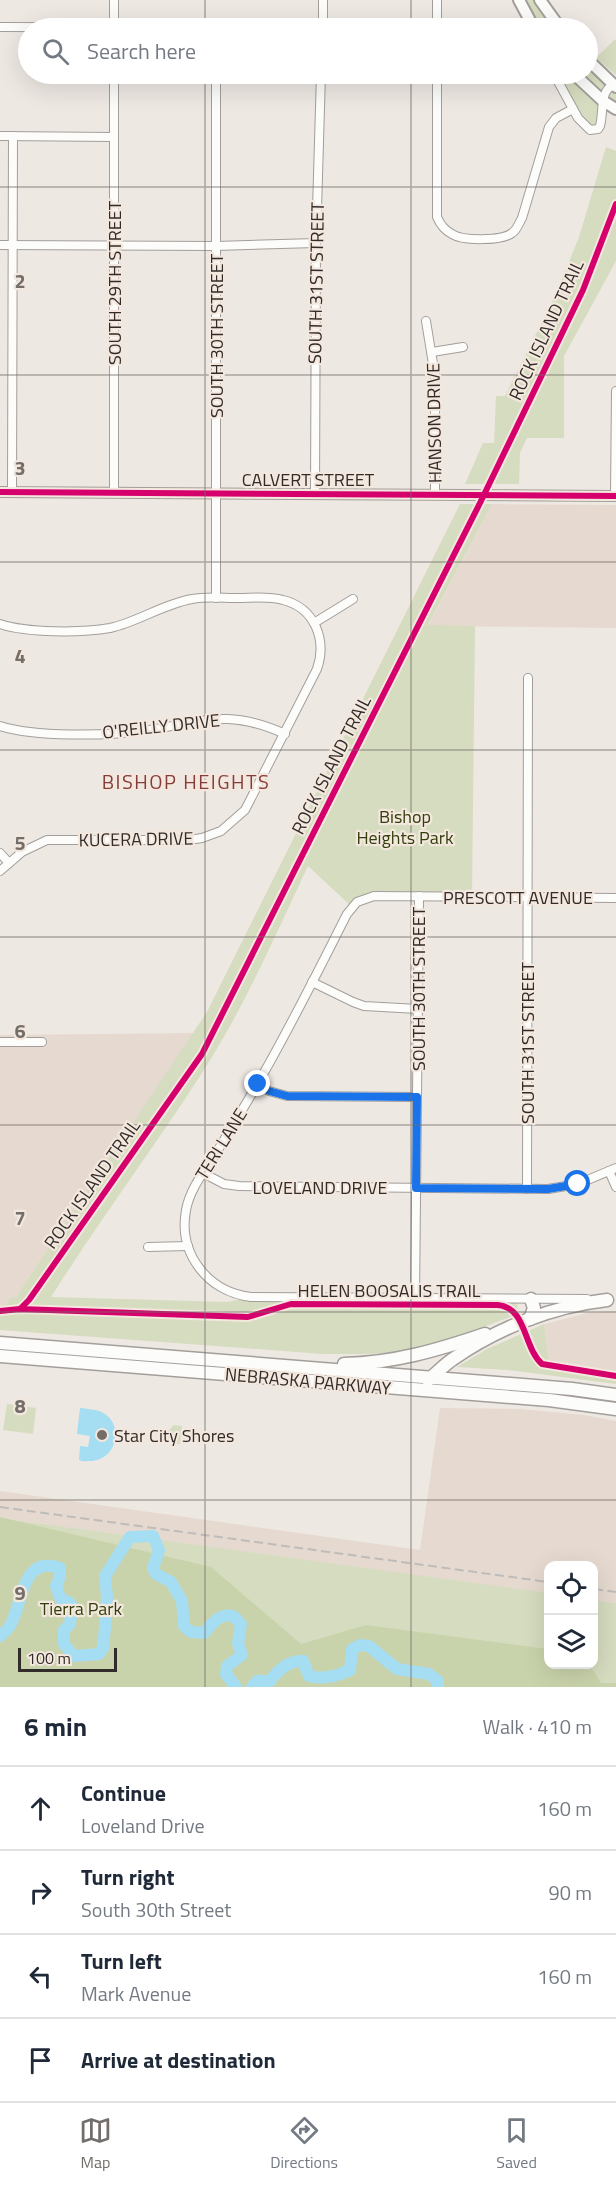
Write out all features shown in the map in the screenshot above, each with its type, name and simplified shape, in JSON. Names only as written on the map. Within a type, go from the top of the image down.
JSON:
[{"type":"main road","points":[[519,0],[528,18]]},
{"type":"main road","points":[[540,0],[553,18]]},
{"type":"main road","points":[[598,70],[615,86]]},
{"type":"main road","points":[[585,84],[603,101],[616,109]]},
{"type":"main road","points":[[359,1385],[414,1384],[431,1378],[455,1358],[525,1321],[534,1308],[531,1299]]},
{"type":"main road","points":[[268,1364],[383,1362],[435,1351],[564,1307],[612,1300]]},
{"type":"main road","name":"NEBRASKA PARKWAY","points":[[0,1343],[572,1389],[616,1395]]},
{"type":"main road","name":"NEBRASKA PARKWAY","points":[[0,1356],[549,1400],[616,1409]]},
{"type":"street","points":[[114,0],[114,18]]},
{"type":"street","points":[[323,0],[323,18]]},
{"type":"street","points":[[437,0],[437,18]]},
{"type":"street","points":[[0,27],[18,27]]},
{"type":"street","name":"SOUTH 29TH STREET","points":[[114,84],[114,492]]},
{"type":"street","name":"SOUTH 30TH STREET","points":[[216,84],[216,598]]},
{"type":"street","name":"SOUTH 31ST STREET","points":[[315,494],[316,243],[321,84]]},
{"type":"street","points":[[437,84],[436,209],[440,224],[446,230],[462,238],[498,238],[511,234],[522,218],[549,128],[556,118],[573,109]]},
{"type":"street","points":[[559,84],[582,124],[594,130],[600,126],[607,89],[615,86]]},
{"type":"street","points":[[0,136],[114,136]]},
{"type":"street","points":[[12,492],[13,136]]},
{"type":"street","points":[[0,245],[216,246],[316,243]]},
{"type":"street","name":"HANSON DRIVE","points":[[426,321],[436,393],[435,495]]},
{"type":"street","points":[[432,352],[463,347]]},
{"type":"street","points":[[616,391],[616,496]]},
{"type":"street","name":"CALVERT STREET","points":[[0,492],[616,496]]},
{"type":"street","points":[[0,624],[34,630],[108,628],[138,620],[180,602],[201,598],[285,600],[303,610],[314,623],[353,599]]},
{"type":"street","name":"KUCERA DRIVE","points":[[0,871],[28,847],[47,840],[189,840],[221,831],[245,810],[285,735],[320,661],[321,645],[314,623]]},
{"type":"street","name":"SOUTH 31ST STREET","points":[[527,1189],[528,678]]},
{"type":"street","name":"O'REILLY DRIVE","points":[[0,726],[27,732],[117,733],[222,718],[252,721],[285,735]]},
{"type":"street","points":[[0,853],[9,863]]},
{"type":"street","name":"SOUTH 30TH STREET","points":[[416,1298],[418,896]]},
{"type":"street","name":"PRESCOTT AVENUE","points":[[352,907],[366,897],[616,898]]},
{"type":"street","name":"TERI LANE","points":[[352,907],[258,1084],[194,1187],[186,1210],[185,1232],[188,1246],[197,1266],[208,1278],[224,1289],[251,1297],[612,1300]]},
{"type":"street","points":[[312,982],[364,1006],[418,1009]]},
{"type":"street","points":[[0,1042],[42,1042]]},
{"type":"street","points":[[258,1084],[269,1091],[287,1096],[417,1097]]},
{"type":"street","points":[[612,1170],[616,1187]]},
{"type":"street","name":"LOVELAND DRIVE","points":[[203,1173],[224,1184],[239,1186],[527,1189],[564,1187],[612,1170]]},
{"type":"street","points":[[148,1247],[188,1246]]},
{"type":"shaded area","points":[[492,504],[616,505],[616,628],[428,626]]},
{"type":"shaded area","points":[[194,1033],[16,1298],[10,1298],[5,1306],[0,1306],[0,1035]]},
{"type":"shaded area","points":[[616,1311],[616,1374],[549,1363],[544,1324],[587,1313]]},
{"type":"shaded area","points":[[440,1408],[521,1409],[584,1415],[616,1421],[616,1603],[598,1601],[598,1561],[544,1561],[544,1593],[0,1518],[0,1491],[420,1550]]},
{"type":"green space","points":[[519,0],[540,0],[553,18],[528,18]]},
{"type":"green space","points":[[615,39],[616,75],[598,60],[598,56]]},
{"type":"green space","points":[[598,70],[616,87],[616,109],[603,101],[600,126],[586,128],[560,84],[598,84]]},
{"type":"green space","points":[[606,147],[616,151],[616,261],[564,356],[564,438],[527,438],[520,453],[519,484],[465,484],[483,443],[494,443],[496,396],[505,396],[556,294],[579,237]]},
{"type":"green space","name":"Bishop Heights Park","points":[[460,504],[492,504],[428,625],[475,626],[472,896],[374,896],[352,907],[308,866],[232,1023],[183,1101],[51,1297],[228,1302],[251,1297],[517,1299],[518,1314],[421,1347],[396,1352],[365,1354],[323,1354],[0,1330],[0,1306],[5,1306],[10,1298],[16,1297],[207,1012]]},
{"type":"green space","points":[[544,1324],[549,1363],[616,1374],[616,1384],[508,1370],[457,1367],[487,1349]]},
{"type":"green space","points":[[7,1404],[36,1408],[33,1434],[3,1430]]},
{"type":"green space","points":[[174,1425],[182,1426],[180,1444],[162,1442],[163,1436]]},
{"type":"green space","name":"Tierra Park","points":[[0,1517],[211,1567],[301,1644],[366,1625],[544,1648],[544,1669],[592,1669],[601,1683],[616,1683],[616,1687],[0,1687]]},
{"type":"green space","name":"Tierra Park","points":[[0,1518],[544,1592],[544,1669],[598,1669],[598,1601],[616,1603],[616,1687],[0,1687]]},
{"type":"water","name":"Star City Shores","points":[[80,1408],[99,1411],[108,1416],[113,1423],[115,1440],[107,1455],[100,1459],[79,1460],[80,1446],[88,1447],[90,1436],[77,1434]]},
{"type":"waterway","points":[[0,1636],[10,1626],[30,1574],[38,1568],[47,1566],[60,1568],[60,1577],[56,1586],[61,1600],[69,1602],[72,1606],[70,1624],[64,1630],[64,1644],[74,1656],[99,1654],[103,1648],[105,1628],[107,1597],[105,1576],[130,1537],[153,1536],[159,1550],[153,1568],[156,1574],[171,1582],[182,1601],[184,1626],[191,1632],[204,1633],[217,1620],[228,1615],[233,1616],[241,1624],[238,1643],[242,1655],[227,1666],[226,1674],[236,1687]]},
{"type":"waterway","points":[[252,1687],[257,1681],[270,1681],[284,1666],[298,1661],[303,1661],[309,1676],[335,1676],[350,1670],[352,1649],[360,1645],[369,1646],[397,1669],[429,1674],[438,1681],[438,1687]]},
{"type":"railway","points":[[0,1507],[544,1581]]},
{"type":"railway","points":[[598,1590],[616,1592]]},
{"type":"cycle path","name":"ROCK ISLAND TRAIL","points":[[20,1309],[29,1300],[202,1054],[480,503],[583,290],[616,204]]},
{"type":"cycle path","points":[[0,492],[616,496]]},
{"type":"cycle path","name":"HELEN BOOSALIS TRAIL","points":[[0,1311],[20,1309],[248,1317],[291,1304],[498,1305],[514,1313],[520,1321],[531,1348],[542,1364],[616,1376]]},
{"type":"place","name":"Star City Shores","points":[[102,1435]]},
{"type":"district","name":"BISHOP HEIGHTS","points":[[186,781]]},
{"type":"route","points":[[258,1084],[269,1091],[287,1096],[417,1097],[416,1188],[548,1189],[578,1184]]}]
